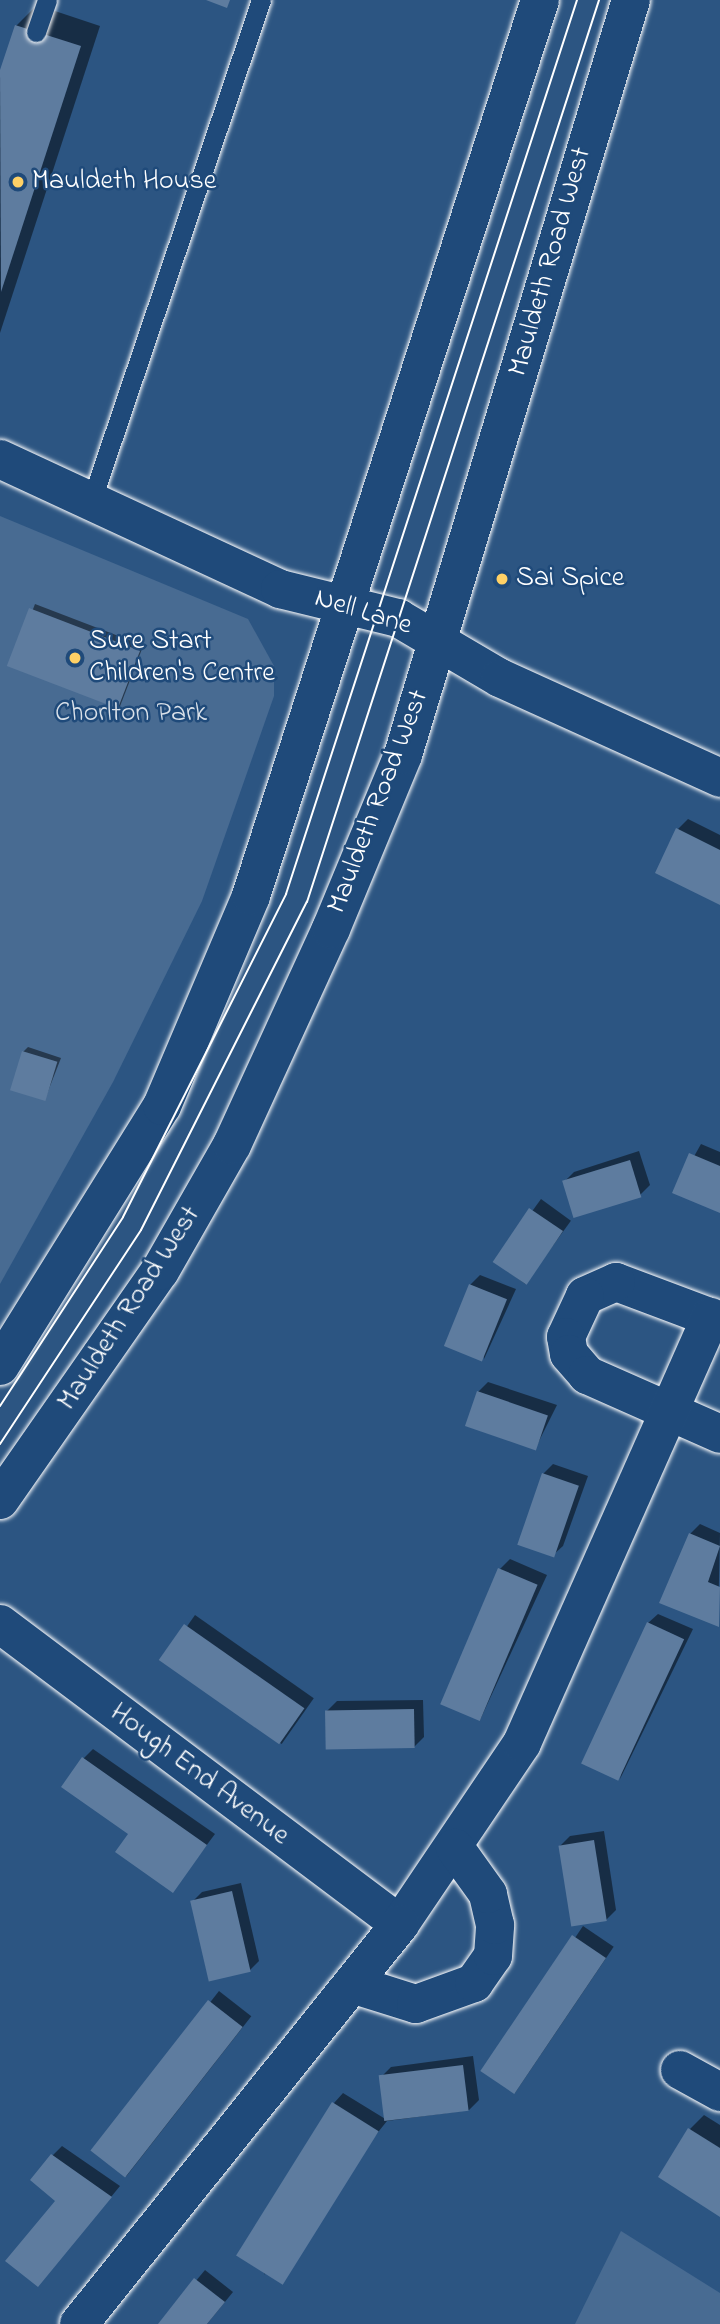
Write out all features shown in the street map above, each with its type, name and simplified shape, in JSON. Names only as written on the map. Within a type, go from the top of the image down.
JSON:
[{"type":"street","points":[[0,1366],[162,1106],[251,896],[342,603],[540,0]]},
{"type":"street","name":"Mauldeth Road West","points":[[0,1500],[160,1271],[232,1145],[403,755],[631,0]]},
{"type":"street","name":"Nell Lane","points":[[0,459],[235,571],[398,618],[438,639],[500,678],[720,778]]},
{"type":"street","points":[[79,2324],[400,1924],[455,1848],[522,1743],[671,1415],[716,1319],[616,1282],[585,1296],[571,1316],[566,1337],[576,1365],[671,1415],[720,1434]]},
{"type":"street","name":"Hough End Avenue","points":[[0,1624],[400,1924]]},
{"type":"street","points":[[352,1984],[416,2004],[474,1983],[493,1956],[495,1925],[483,1884],[455,1848]]},
{"type":"street","points":[[680,2070],[720,2092]]},
{"type":"lane","points":[[36,32],[47,0]]},
{"type":"lane","points":[[91,502],[261,0]]},
{"type":"green space","name":"Chorlton Park","points":[[0,516],[248,619],[274,666],[274,696],[202,901],[113,1082],[0,1284]]},
{"type":"green space","points":[[621,2231],[720,2293],[720,2324],[575,2324]]},
{"type":"building","points":[[206,0],[230,0],[227,8]]},
{"type":"building","name":"Mauldeth House","points":[[15,25],[81,46],[1,292],[0,70]]},
{"type":"building","name":"Sure Start Children's Centre","points":[[29,608],[140,651],[118,709],[7,666]]},
{"type":"building","points":[[676,828],[720,850],[720,905],[655,873]]},
{"type":"building","points":[[22,1051],[57,1062],[45,1101],[10,1090]]},
{"type":"building","points":[[689,1153],[720,1166],[720,1213],[672,1193]]},
{"type":"building","points":[[630,1160],[641,1197],[574,1218],[562,1181]]},
{"type":"building","points":[[529,1208],[563,1231],[527,1285],[493,1262]]},
{"type":"building","points":[[469,1284],[507,1299],[482,1361],[444,1346]]},
{"type":"building","points":[[477,1391],[548,1415],[536,1450],[465,1426]]},
{"type":"building","points":[[542,1473],[579,1486],[554,1558],[517,1545]]},
{"type":"building","points":[[689,1533],[720,1546],[708,1582],[720,1587],[719,1627],[659,1603]]},
{"type":"building","points":[[498,1568],[538,1585],[480,1721],[440,1704]]},
{"type":"building","points":[[647,1622],[684,1639],[618,1781],[581,1763]]},
{"type":"building","points":[[184,1624],[304,1708],[279,1744],[159,1660]]},
{"type":"building","points":[[414,1709],[415,1748],[326,1750],[325,1711]]},
{"type":"building","points":[[82,1757],[207,1845],[173,1893],[115,1852],[128,1834],[61,1787]]},
{"type":"building","points":[[594,1840],[607,1921],[571,1927],[558,1846]]},
{"type":"building","points":[[232,1891],[251,1972],[209,1982],[190,1901]]},
{"type":"building","points":[[572,1935],[606,1958],[514,2094],[480,2071]]},
{"type":"building","points":[[208,2000],[243,2027],[125,2178],[90,2151]]},
{"type":"building","points":[[463,2065],[469,2111],[384,2121],[379,2075]]},
{"type":"building","points":[[332,2102],[379,2131],[283,2285],[236,2255]]},
{"type":"building","points":[[688,2128],[720,2148],[720,2217],[658,2177]]},
{"type":"building","points":[[51,2154],[112,2197],[38,2287],[5,2261],[55,2201],[30,2180]]},
{"type":"building","points":[[194,2278],[225,2302],[207,2324],[158,2324]]},
{"type":"tram line","points":[[0,1406],[123,1217],[286,894],[577,0]]},
{"type":"tram line","points":[[0,1444],[141,1230],[307,902],[599,0]]},
{"type":"place","name":"Mauldeth House","points":[[18,182]]},
{"type":"place","name":"Sai Spice","points":[[502,579]]},
{"type":"place","name":"Sure Start Children's Centre","points":[[75,658]]}]
